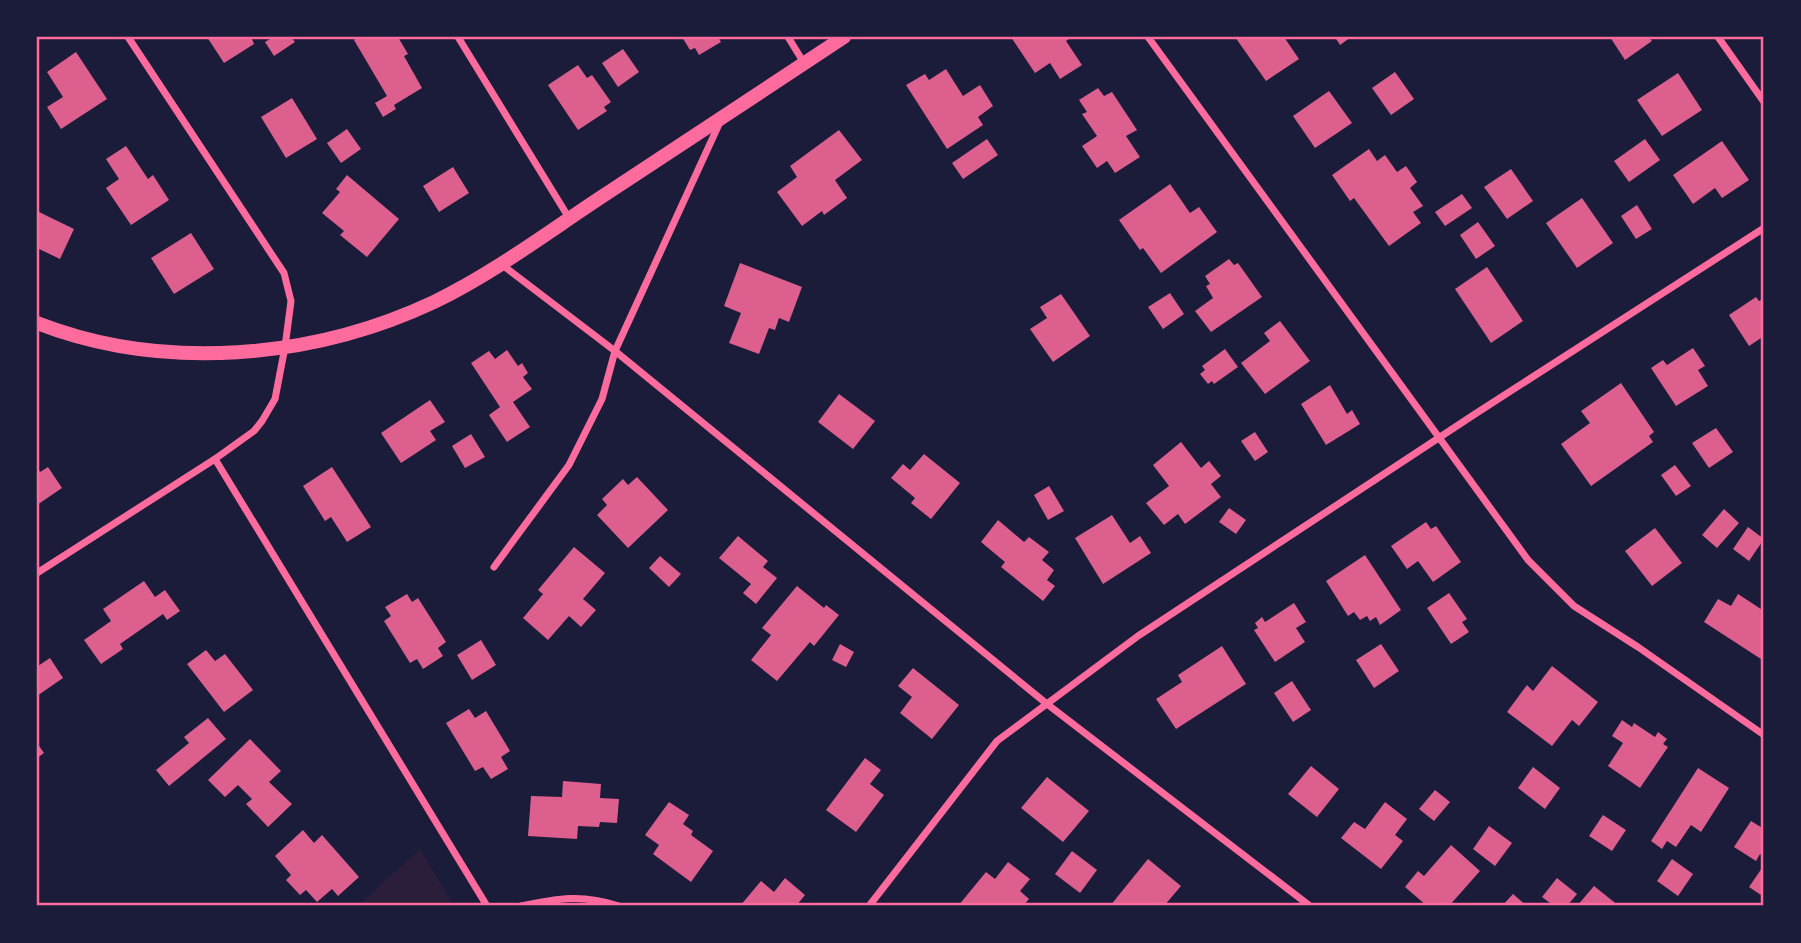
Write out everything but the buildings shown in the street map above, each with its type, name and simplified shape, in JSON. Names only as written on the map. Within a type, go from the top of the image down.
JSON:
[{"type":"main road","points":[[37,323],[93,341],[156,350],[208,353],[285,347],[343,336],[387,322],[435,301],[500,264],[844,37]]},
{"type":"street","points":[[37,573],[254,431],[270,410],[285,347],[291,301],[284,272],[128,37]]},
{"type":"street","points":[[458,37],[569,218]]},
{"type":"street","points":[[788,37],[804,63]]},
{"type":"street","points":[[1148,37],[1528,560],[1574,606],[1764,735]]},
{"type":"street","points":[[1718,37],[1764,102]]},
{"type":"street","points":[[494,567],[569,465],[602,399],[615,351],[721,118]]},
{"type":"street","points":[[869,906],[997,741],[1138,636],[1764,228]]},
{"type":"street","points":[[500,264],[615,351],[1047,704],[1310,906]]},
{"type":"street","points":[[215,459],[487,906]]},
{"type":"street","points":[[522,906],[562,897],[596,898],[619,906]]},
{"type":"shaded area","points":[[420,849],[454,906],[358,906]]}]
